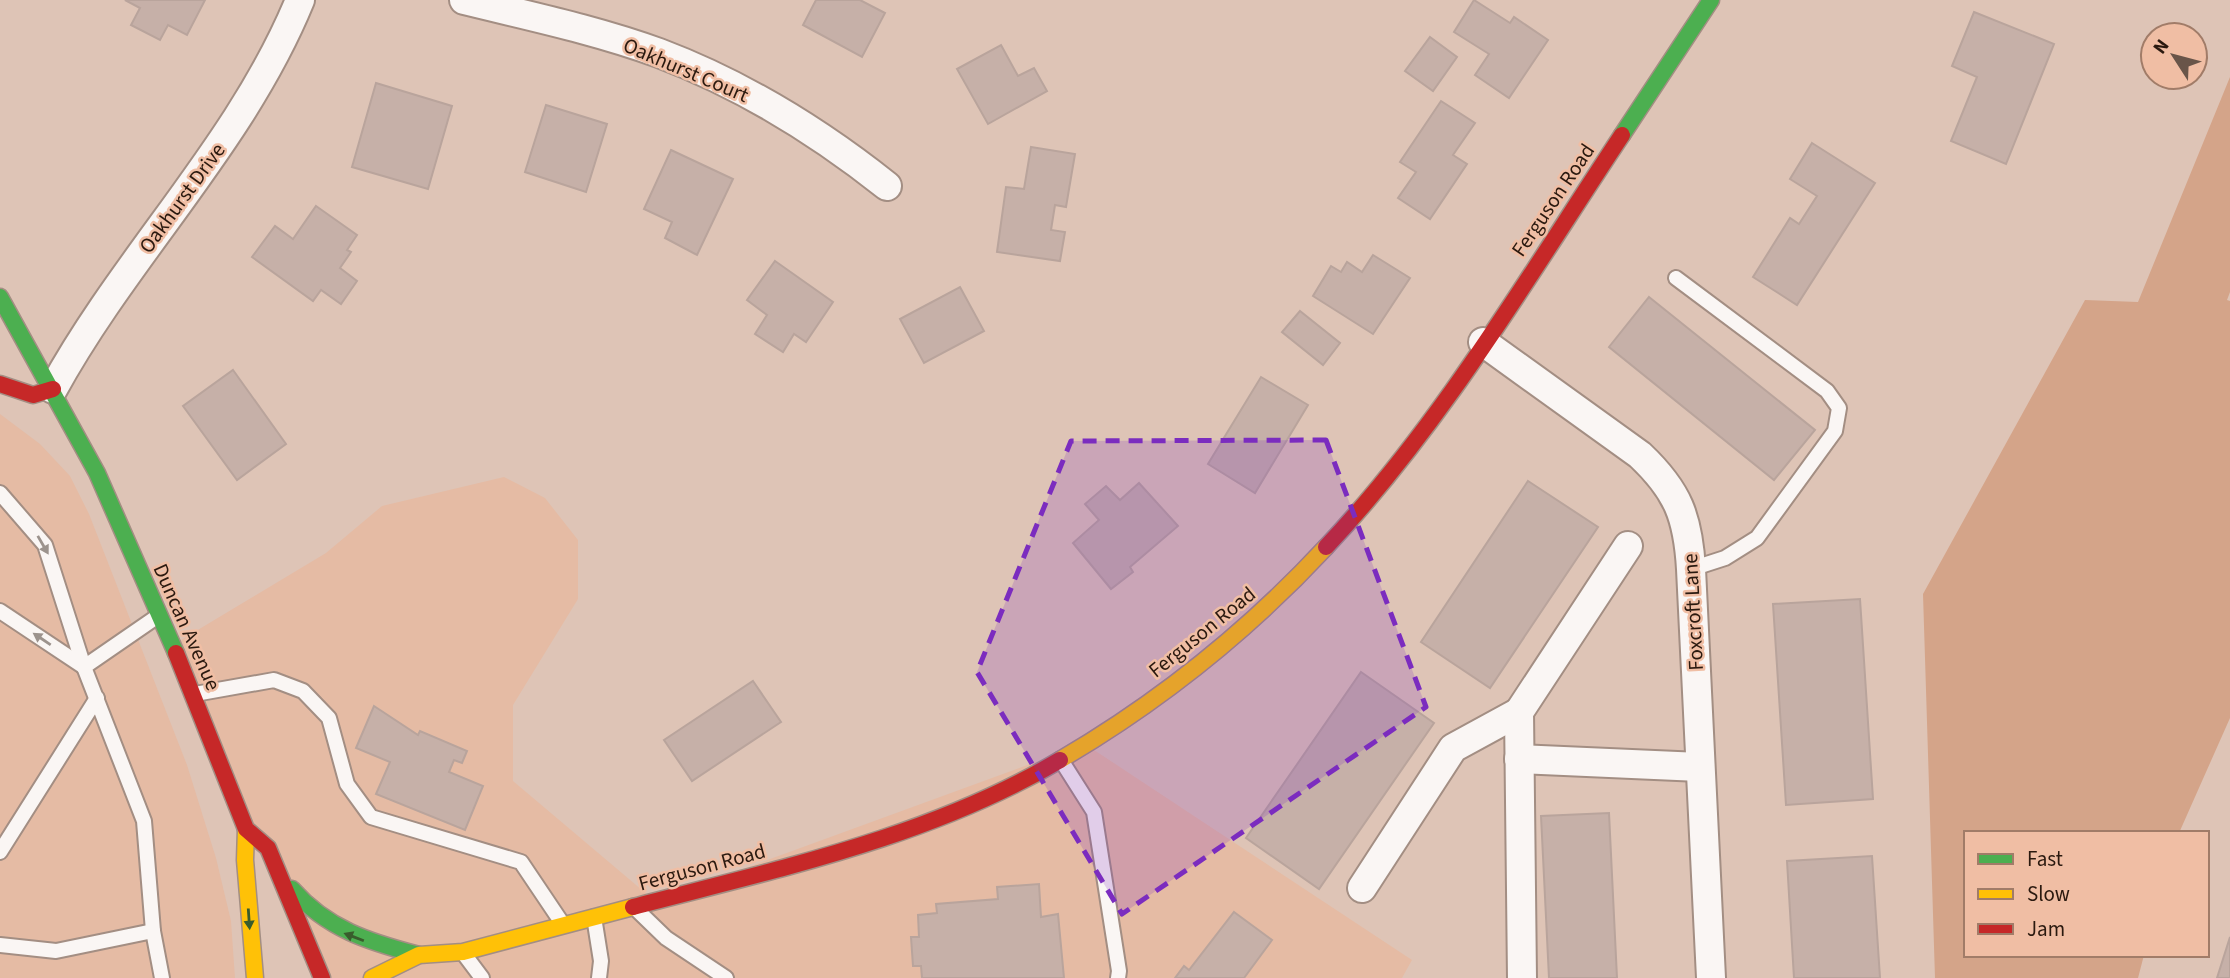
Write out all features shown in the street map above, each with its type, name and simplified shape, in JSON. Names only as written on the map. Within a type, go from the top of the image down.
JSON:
[{"type":"street","name":"Oakhurst Drive","points":[[53,389],[81,339],[263,80],[300,0]]},
{"type":"street","name":"Oakhurst Court","points":[[464,0],[623,42],[701,72],[761,101],[825,140],[887,187]]},
{"type":"street","name":"Ferguson Road","points":[[372,978],[419,955],[463,953],[863,845],[998,792],[1126,719],[1181,679],[1237,635],[1288,587],[1360,509],[1483,342],[1711,0]]},
{"type":"street","name":"Duncan Avenue","points":[[0,297],[97,473],[194,695],[246,829],[268,848],[322,978]]},
{"type":"street","name":"Foxcroft Lane","points":[[1483,342],[1589,416],[1661,475],[1673,492],[1686,523],[1691,569],[1711,978]]},
{"type":"street","points":[[0,384],[33,396],[53,389]]},
{"type":"street","points":[[1362,888],[1453,748],[1518,712],[1628,545]]},
{"type":"street","points":[[1518,712],[1522,978]]},
{"type":"street","points":[[1519,759],[1700,767]]},
{"type":"street","points":[[246,829],[245,860],[255,978]]},
{"type":"street","points":[[245,860],[266,908]]},
{"type":"street","points":[[279,873],[303,904],[340,932],[358,940],[419,955]]},
{"type":"street","name":"Ferguson Road","points":[[432,973],[463,953]]},
{"type":"lane","points":[[1676,278],[1827,391],[1839,408],[1835,431],[1756,538],[1725,558],[1691,569]]},
{"type":"lane","points":[[0,493],[45,545],[85,667],[144,821],[153,931],[162,978]]},
{"type":"lane","points":[[0,611],[85,667]]},
{"type":"lane","points":[[85,667],[158,616]]},
{"type":"lane","points":[[194,695],[274,680],[303,691],[329,718],[347,784],[371,817],[520,862],[564,926]]},
{"type":"lane","points":[[0,852],[97,698]]},
{"type":"lane","points":[[1060,759],[1094,812],[1118,978]]},
{"type":"lane","points":[[634,907],[666,938],[724,977]]},
{"type":"lane","points":[[594,917],[601,961],[599,978]]},
{"type":"lane","points":[[0,945],[56,951],[153,931]]},
{"type":"lane","points":[[463,953],[482,978]]},
{"type":"highlighted area","points":[[1326,440],[1426,707],[1122,914],[977,672],[1071,441]]},
{"type":"shaded area","points":[[2230,77],[2230,292],[2227,300],[2230,301],[2230,718],[2180,831],[1964,831],[1964,957],[2143,957],[2138,978],[1935,978],[1923,594],[2085,300],[2138,302]]},
{"type":"shaded area","points":[[0,414],[40,444],[70,476],[89,514],[187,765],[216,858],[231,921],[235,978],[0,978]]},
{"type":"shaded area","points":[[504,477],[545,498],[578,540],[578,599],[513,705],[513,781],[655,901],[1085,744],[1412,960],[1402,978],[322,978],[171,646],[326,553],[382,506]]},
{"type":"building","points":[[125,0],[205,0],[187,35],[168,25],[160,40],[131,25],[140,8]]},
{"type":"building","points":[[816,0],[860,0],[885,13],[862,57],[803,25]]},
{"type":"building","points":[[1474,0],[1510,23],[1514,17],[1548,40],[1509,98],[1475,75],[1489,54],[1454,32]]},
{"type":"building","points":[[1974,12],[2054,44],[2006,164],[1951,141],[1977,77],[1952,66]]},
{"type":"building","points":[[1430,37],[1457,57],[1433,91],[1405,71]]},
{"type":"building","points":[[1001,45],[1018,76],[1034,68],[1047,91],[988,124],[957,69]]},
{"type":"building","points":[[376,83],[452,106],[428,189],[352,167]]},
{"type":"building","points":[[1441,101],[1475,123],[1453,155],[1467,164],[1430,219],[1398,198],[1416,172],[1400,162]]},
{"type":"building","points":[[546,105],[607,124],[586,192],[525,172]]},
{"type":"building","points":[[1812,143],[1875,183],[1797,305],[1753,277],[1790,218],[1799,224],[1817,196],[1790,179]]},
{"type":"building","points":[[1031,147],[1075,154],[1066,207],[1055,205],[1051,230],[1065,232],[1060,261],[997,252],[1006,187],[1024,189]]},
{"type":"building","points":[[671,150],[733,179],[697,255],[665,238],[672,222],[644,209]]},
{"type":"building","points":[[316,206],[357,235],[347,250],[351,252],[340,268],[357,281],[341,304],[321,290],[313,301],[252,257],[275,226],[293,239]]},
{"type":"building","points":[[1373,255],[1410,278],[1373,334],[1313,296],[1331,266],[1341,272],[1347,262],[1362,272]]},
{"type":"building","points":[[775,261],[833,302],[806,342],[794,334],[783,352],[755,334],[767,315],[747,300]]},
{"type":"building","points":[[960,287],[984,331],[924,363],[900,319]]},
{"type":"building","points":[[1649,297],[1815,430],[1774,480],[1609,347]]},
{"type":"building","points":[[1300,311],[1340,343],[1323,365],[1282,332]]},
{"type":"building","points":[[233,370],[286,444],[237,480],[183,406]]},
{"type":"building","points":[[1261,377],[1308,405],[1255,493],[1208,464]]},
{"type":"building","points":[[1528,481],[1598,527],[1490,688],[1421,642]]},
{"type":"building","points":[[1139,483],[1178,526],[1130,567],[1133,572],[1111,589],[1073,543],[1099,520],[1085,504],[1106,486],[1120,500]]},
{"type":"building","points":[[1860,599],[1873,799],[1786,805],[1773,604]]},
{"type":"building","points":[[1361,672],[1434,723],[1319,889],[1246,838]]},
{"type":"building","points":[[753,681],[781,722],[692,781],[664,740]]},
{"type":"building","points":[[374,706],[418,735],[420,731],[467,751],[462,763],[454,760],[449,772],[483,786],[465,830],[376,794],[390,762],[356,748]]},
{"type":"building","points":[[1609,813],[1617,978],[1549,978],[1541,816]]},
{"type":"building","points":[[1872,856],[1880,978],[1794,978],[1787,861]]},
{"type":"building","points":[[1039,884],[1041,917],[1058,914],[1064,978],[922,978],[921,966],[913,966],[911,937],[919,937],[918,915],[937,913],[936,904],[998,899],[997,887]]},
{"type":"building","points":[[1234,912],[1272,940],[1244,978],[1175,978],[1184,966],[1189,970]]},
{"type":"building","points":[[2230,937],[2230,978],[2217,978]]},
{"type":"traffic: fast","points":[[1622,135],[1711,0]]},
{"type":"traffic: fast","points":[[0,297],[97,473],[176,653]]},
{"type":"traffic: fast","points":[[292,889],[305,903],[334,924],[366,939],[419,955]]},
{"type":"traffic: slow","points":[[1060,760],[1132,714],[1201,663],[1265,608],[1326,547]]},
{"type":"traffic: slow","points":[[246,829],[245,860],[255,978]]},
{"type":"traffic: slow","points":[[372,978],[419,955],[463,952],[633,907]]},
{"type":"traffic: jam","points":[[1326,547],[1368,500],[1446,400],[1622,135]]},
{"type":"traffic: jam","points":[[0,384],[33,395],[53,389]]},
{"type":"traffic: jam","points":[[176,653],[246,829],[268,848],[322,978]]},
{"type":"traffic: jam","points":[[633,907],[797,864],[906,830],[1010,787],[1060,760]]}]
